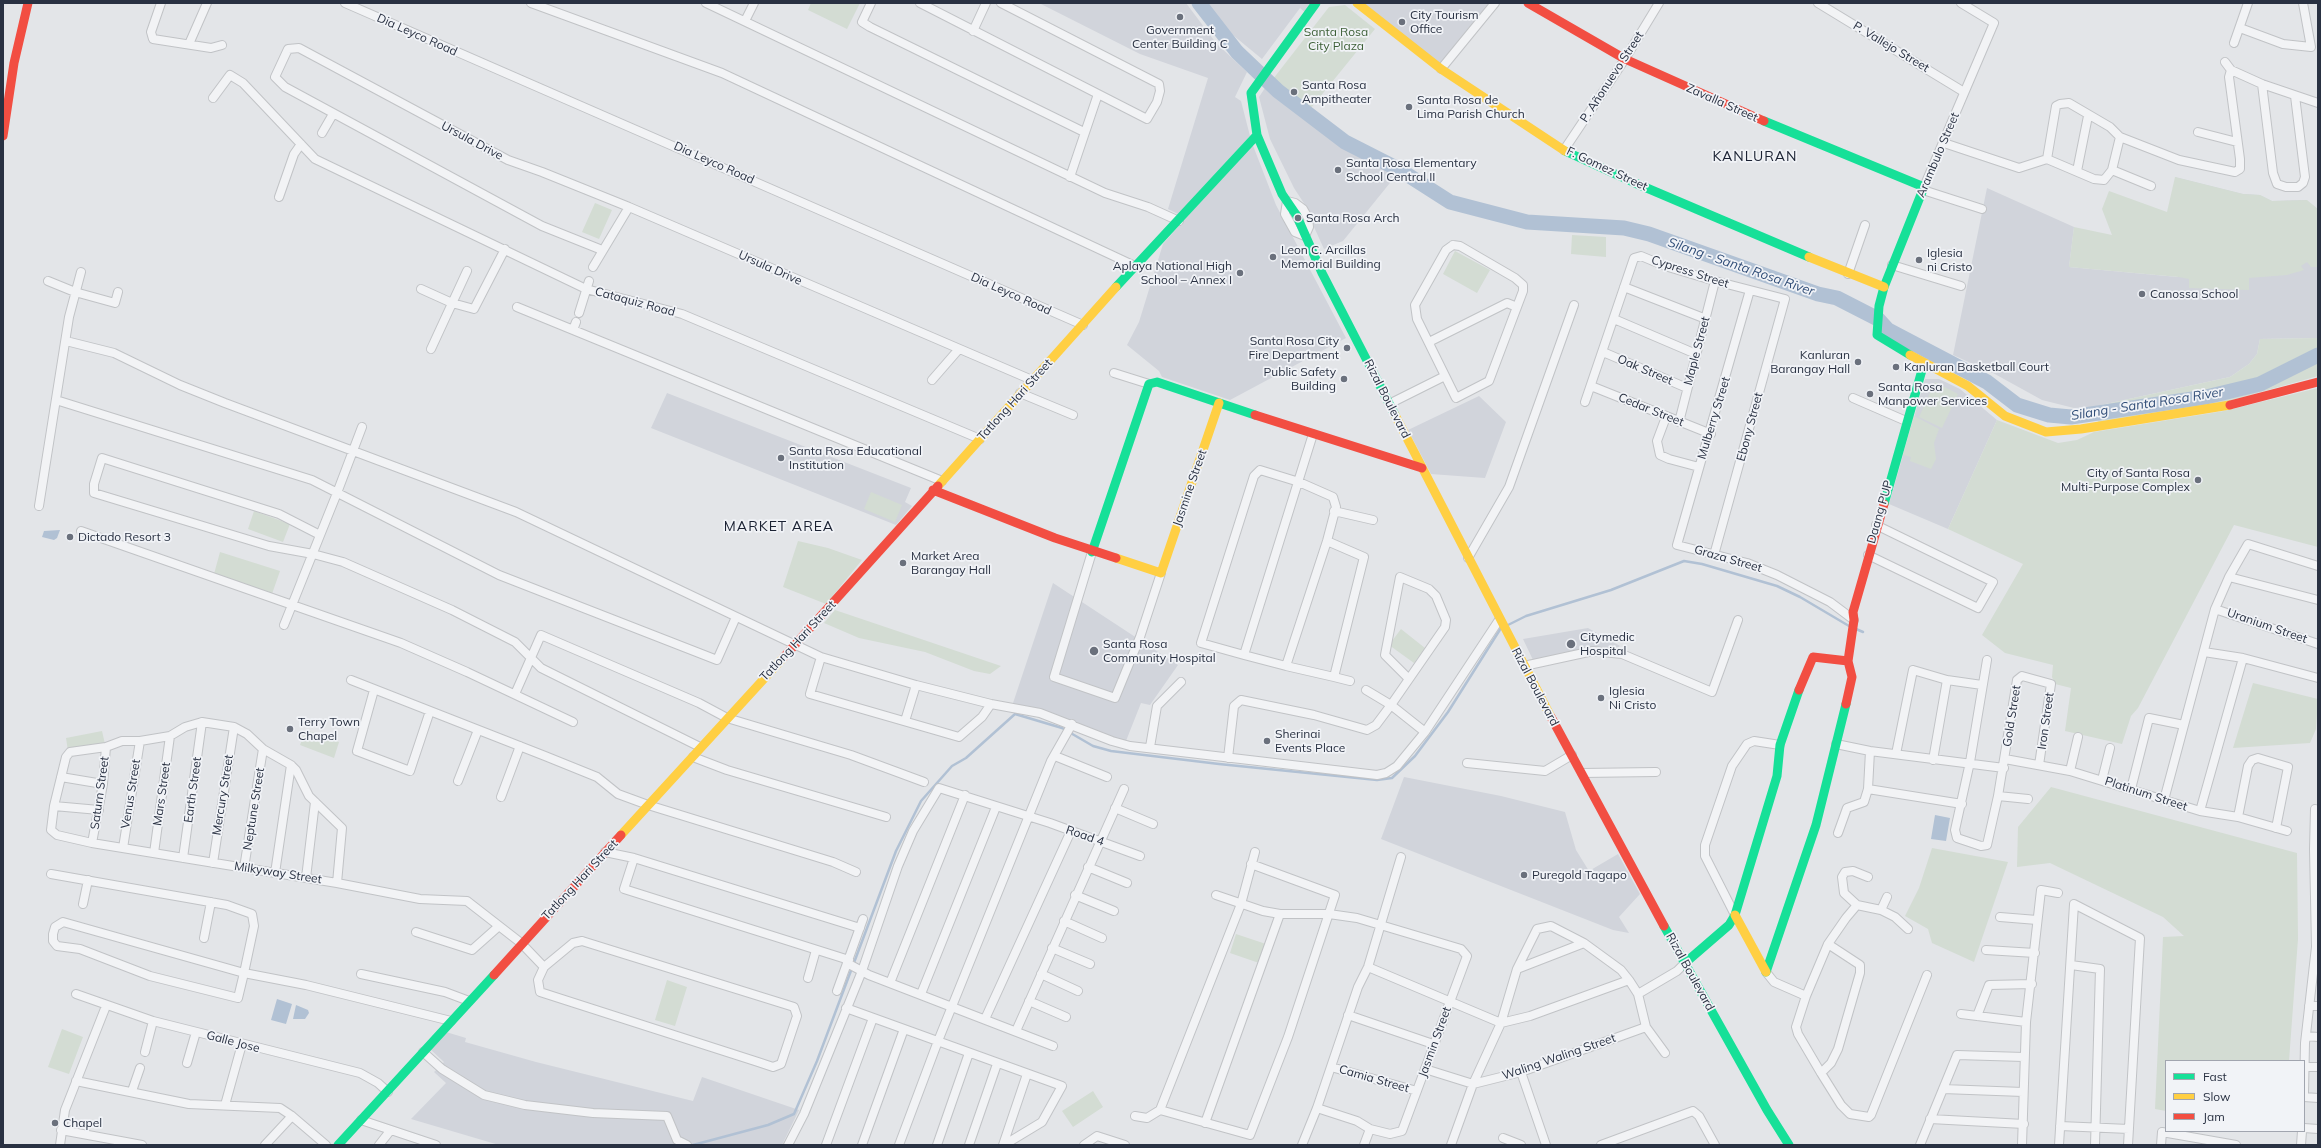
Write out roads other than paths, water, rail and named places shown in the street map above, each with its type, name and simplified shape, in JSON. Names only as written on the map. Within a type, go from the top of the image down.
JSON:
[{"type":"street","points":[[3,136],[14,63],[28,3]]},
{"type":"street","points":[[161,3],[151,32],[153,39],[211,48],[222,45]]},
{"type":"street","points":[[189,44],[207,3]]},
{"type":"street","name":"Dia Leyco Road","points":[[345,3],[1083,325]]},
{"type":"street","points":[[531,3],[722,73],[1135,266]]},
{"type":"street","points":[[706,3],[1070,177],[1105,193],[1148,207],[1179,221]]},
{"type":"street","points":[[745,21],[754,3]]},
{"type":"street","points":[[871,3],[862,22],[884,36],[1084,132]]},
{"type":"street","points":[[920,3],[1147,119],[1157,102],[1160,90],[1159,84],[1001,3]]},
{"type":"street","points":[[973,31],[986,3]]},
{"type":"street","name":"Rizal Boulevard","points":[[1316,3],[1256,85],[1252,93],[1251,99],[1257,135],[1287,201],[1298,218],[1305,236],[1389,404],[1524,666],[1685,963],[1767,1110],[1789,1145]]},
{"type":"street","name":"F. Gomez Street","points":[[1357,3],[1441,69],[1564,150],[1642,186],[1848,274],[1884,287]]},
{"type":"street","points":[[1441,69],[1495,3]]},
{"type":"street","name":"Zavalla Street","points":[[1528,3],[1625,59],[1771,124],[1924,188]]},
{"type":"street","name":"P. Añonuevo Street","points":[[1564,150],[1625,59],[1659,3]]},
{"type":"street","name":"P. Vallejo Street","points":[[1818,3],[1964,92]]},
{"type":"street","name":"Arambulo Street","points":[[1924,363],[1884,341],[1877,335],[1879,306],[1892,265],[1994,23],[1961,3]]},
{"type":"street","points":[[2234,43],[2248,3]]},
{"type":"street","points":[[2240,28],[2283,44],[2311,47],[2303,3]]},
{"type":"street","name":"Ursula Drive","points":[[602,250],[542,226],[285,87],[275,77],[288,49],[299,48],[508,160],[629,206],[1032,380]]},
{"type":"street","points":[[2225,62],[2231,70],[2262,84],[2295,96],[2318,102]]},
{"type":"street","points":[[2047,160],[2056,106],[2069,103],[2088,116],[2110,127],[2120,136],[2179,160],[2235,172],[2240,169],[2229,77],[2231,70]]},
{"type":"street","name":"Cataquiz Road","points":[[213,98],[230,75],[243,83],[315,158],[586,289],[682,314],[980,439]]},
{"type":"street","points":[[2262,84],[2273,173],[2277,184],[2286,187],[2298,187],[2303,183],[2305,177],[2295,96]]},
{"type":"street","points":[[1070,177],[1098,94]]},
{"type":"street","points":[[322,133],[333,114]]},
{"type":"street","points":[[2077,171],[2088,116]]},
{"type":"street","points":[[2198,132],[2237,142]]},
{"type":"street","name":"Tatlong Hari Street","points":[[338,1145],[388,1092],[521,943],[693,757],[700,747],[794,646],[1135,266],[1179,221],[1257,135]]},
{"type":"street","points":[[1944,143],[2019,168],[2047,160],[2094,179],[2104,180],[2112,170],[2120,136]]},
{"type":"street","points":[[279,197],[294,154],[301,144]]},
{"type":"street","points":[[2112,170],[2151,186]]},
{"type":"street","points":[[1924,188],[1982,209]]},
{"type":"street","points":[[1287,201],[1295,203],[1303,209],[1308,218],[1309,227],[1305,236],[1295,232],[1285,214],[1287,201]]},
{"type":"street","points":[[593,267],[629,206]]},
{"type":"street","points":[[1848,274],[1864,225]]},
{"type":"street","points":[[1453,245],[1460,246],[1519,281],[1522,285],[1523,292],[1517,307],[1489,381],[1456,398],[1417,319],[1415,305],[1446,250],[1453,245]]},
{"type":"street","points":[[421,289],[452,303],[474,309],[505,249]]},
{"type":"street","name":"Cypress Street","points":[[1585,402],[1634,258],[1641,256],[1664,266],[1785,299]]},
{"type":"street","points":[[1892,265],[1961,286]]},
{"type":"street","points":[[431,349],[467,270]]},
{"type":"street","points":[[39,506],[66,341],[75,292],[81,272]]},
{"type":"street","points":[[48,281],[75,292],[115,303],[118,292]]},
{"type":"street","points":[[579,313],[589,281]]},
{"type":"street","name":"Maple Street","points":[[1679,422],[1715,281]]},
{"type":"street","points":[[1624,287],[1706,319]]},
{"type":"street","name":"Mulberry Street","points":[[1677,545],[1750,290]]},
{"type":"street","name":"Ebony Street","points":[[1714,555],[1785,299]]},
{"type":"street","points":[[1428,342],[1507,303],[1517,307]]},
{"type":"street","points":[[1468,558],[1510,487],[1574,306]]},
{"type":"street","points":[[517,307],[575,326],[942,481]]},
{"type":"street","points":[[1614,319],[1696,354]]},
{"type":"street","points":[[66,341],[114,352],[180,385],[523,514],[794,646],[821,657],[916,685],[991,704],[1021,708],[1112,741],[1228,758],[1377,775],[1386,773],[1397,766],[1425,732],[1502,624]]},
{"type":"street","points":[[932,380],[959,349]]},
{"type":"street","name":"Oak Street","points":[[1602,352],[1687,388]]},
{"type":"street","points":[[1924,363],[1968,386],[2005,416],[2046,432],[2081,430],[2231,405],[2318,382]]},
{"type":"street","name":"Daang PUP","points":[[1766,972],[1816,825],[1852,677],[1848,662],[1854,622],[1853,612],[1876,525],[1924,363]]},
{"type":"street","points":[[1114,373],[1219,403],[1422,468]]},
{"type":"street","points":[[1389,404],[1445,376]]},
{"type":"street","points":[[933,490],[1092,552],[1161,573],[1140,637],[1115,698],[1054,677],[1092,552],[1153,383]]},
{"type":"street","name":"Cedar Street","points":[[1591,386],[1710,434]]},
{"type":"street","points":[[1020,394],[1073,415]]},
{"type":"street","points":[[1853,398],[1906,421]]},
{"type":"street","points":[[56,400],[293,473],[337,493],[499,575],[717,660],[736,617]]},
{"type":"street","name":"Jasmine Street","points":[[1161,573],[1219,403]]},
{"type":"street","points":[[1666,417],[1657,441],[1660,455],[1669,459],[1699,466]]},
{"type":"street","points":[[284,625],[362,427]]},
{"type":"street","points":[[1244,656],[1313,434]]},
{"type":"street","points":[[320,535],[279,514],[102,458],[94,484],[94,493],[270,546],[313,554],[343,562],[452,610],[515,642],[522,647],[531,659],[541,668],[700,747]]},
{"type":"street","points":[[1286,666],[1327,541],[1334,511],[1334,497],[1299,482],[1260,470],[1254,476],[1202,643],[1244,656],[1286,666],[1334,677],[1350,681]]},
{"type":"street","points":[[1334,511],[1374,520]]},
{"type":"street","points":[[1868,555],[1978,608],[1993,582],[1876,525]]},
{"type":"street","points":[[81,531],[292,604],[401,644],[515,694],[573,722]]},
{"type":"street","points":[[1327,541],[1364,556],[1334,677]]},
{"type":"street","points":[[2164,800],[2215,609],[2230,576],[2248,544],[2318,566]]},
{"type":"street","name":"Graza Street","points":[[1677,545],[1747,563],[1777,575],[1830,602],[1854,622]]},
{"type":"street","points":[[2230,576],[2318,600]]},
{"type":"street","points":[[1228,758],[1234,706],[1241,700],[1314,715],[1367,730],[1376,725],[1391,705],[1409,679],[1445,627],[1446,620],[1436,596],[1429,589],[1400,578],[1385,655],[1409,679]]},
{"type":"street","name":"Uranium Street","points":[[2215,609],[2318,644]]},
{"type":"street","points":[[1524,666],[1593,651],[1622,654],[1712,692],[1738,620]]},
{"type":"street","points":[[515,694],[541,635],[699,704],[727,718],[851,755],[924,782]]},
{"type":"street","points":[[2204,652],[2243,658],[2318,678]]},
{"type":"street","points":[[821,657],[810,694],[959,737],[982,717],[991,704]]},
{"type":"street","points":[[1638,994],[1677,971],[1729,924],[1735,915],[1777,776],[1780,745],[1795,699],[1813,657],[1848,662]]},
{"type":"street","points":[[2200,811],[2243,658]]},
{"type":"street","points":[[1868,789],[1962,804],[1987,660]]},
{"type":"street","points":[[1896,754],[1913,670],[1948,680],[1982,685]]},
{"type":"street","name":"Gold Street","points":[[1962,804],[1955,830],[1957,838],[1984,846],[1987,845],[2004,768],[2017,680],[2022,676]]},
{"type":"street","name":"Iron Street","points":[[2022,676],[2051,684],[2039,765]]},
{"type":"street","points":[[351,680],[597,777],[618,794],[648,805],[833,862],[856,872]]},
{"type":"street","points":[[1933,760],[1948,680]]},
{"type":"street","points":[[1150,747],[1157,706],[1181,682]]},
{"type":"street","points":[[906,721],[916,685]]},
{"type":"street","points":[[374,690],[357,751],[410,770],[430,711]]},
{"type":"street","points":[[1366,690],[1391,705],[1425,732]]},
{"type":"street","points":[[2131,789],[2149,718],[2184,725]]},
{"type":"street","name":"Saturn Street","points":[[92,843],[103,784],[106,747],[122,741],[140,741],[170,736],[185,727],[202,722],[234,727],[247,734],[263,749],[292,765]]},
{"type":"street","name":"Earth Street","points":[[183,858],[202,722]]},
{"type":"street","points":[[899,1145],[938,1041],[1055,756],[1070,726]]},
{"type":"street","name":"Mercury Street","points":[[213,863],[234,727]]},
{"type":"street","points":[[458,780],[478,730]]},
{"type":"street","name":"Mars Street","points":[[154,853],[170,736]]},
{"type":"street","points":[[2070,771],[2078,737]]},
{"type":"street","name":"Venus Street","points":[[123,848],[140,741]]},
{"type":"street","points":[[1780,745],[1754,741],[1747,744],[1732,766],[1705,845],[1705,856],[1766,972],[1774,982],[1806,996]]},
{"type":"street","points":[[1836,744],[1870,751],[1933,760],[1970,762],[2004,768]]},
{"type":"street","points":[[501,797],[520,746]]},
{"type":"street","points":[[98,810],[54,806],[66,757],[70,752],[106,747]]},
{"type":"street","points":[[2102,780],[2110,748]]},
{"type":"street","name":"Neptune Street","points":[[244,868],[263,749]]},
{"type":"street","points":[[1838,833],[1847,808],[1864,802],[1868,789],[1870,751]]},
{"type":"street","points":[[1467,763],[1545,771],[1572,755]]},
{"type":"street","points":[[1055,756],[1107,778]]},
{"type":"street","points":[[693,757],[727,770],[886,817]]},
{"type":"street","points":[[2238,817],[2248,766],[2252,760],[2258,758],[2288,766],[2276,828]]},
{"type":"street","name":"Platinum Street","points":[[2005,759],[2070,771],[2200,811],[2238,817],[2287,831]]},
{"type":"street","points":[[292,765],[309,796],[342,828],[337,883]]},
{"type":"street","points":[[274,873],[292,765]]},
{"type":"street","points":[[1582,773],[1656,772]]},
{"type":"street","points":[[61,777],[103,784]]},
{"type":"street","name":"Road 4","points":[[853,965],[923,813],[939,788],[965,795],[1140,856]]},
{"type":"street","points":[[1016,1031],[1075,895],[1124,789]]},
{"type":"street","points":[[890,983],[965,795]]},
{"type":"street","points":[[1998,796],[2028,799]]},
{"type":"street","points":[[306,878],[314,802]]},
{"type":"street","name":"Milkyway Street","points":[[54,806],[51,830],[57,835],[92,843],[337,883],[431,901],[467,901],[521,943],[544,966]]},
{"type":"street","points":[[921,994],[996,807]]},
{"type":"street","points":[[1115,808],[1153,824]]},
{"type":"street","points":[[2315,809],[2317,947],[2315,975],[2308,1006],[2305,1067],[2318,1067]]},
{"type":"street","points":[[985,1019],[1071,831]]},
{"type":"street","points":[[605,852],[634,858],[860,928]]},
{"type":"street","points":[[1135,1116],[1147,1118],[1160,1110],[1241,904],[1255,852]]},
{"type":"street","points":[[1302,1145],[1317,1108],[1348,1015],[1368,967],[1401,857]]},
{"type":"street","points":[[634,858],[624,889],[816,950],[853,965],[890,983],[953,1006],[1053,1046]]},
{"type":"street","points":[[1160,1110],[1250,1135],[1288,1037],[1335,895],[1251,864]]},
{"type":"street","points":[[1088,867],[1127,883]]},
{"type":"street","points":[[1868,877],[1853,871],[1845,872],[1842,877],[1844,893],[1857,905],[1881,910],[1895,917],[1908,929]]},
{"type":"street","points":[[51,874],[243,909],[252,914],[254,926],[244,972],[238,998],[150,976],[80,949],[58,946],[53,941],[53,934],[55,927],[63,922],[244,972],[306,985],[451,1021]]},
{"type":"street","points":[[83,904],[88,880]]},
{"type":"street","points":[[2022,1145],[2024,1124],[2024,1057],[2026,1022],[2032,984],[2041,890],[2058,893]]},
{"type":"street","points":[[1075,895],[1114,911]]},
{"type":"street","points":[[1216,895],[1241,904],[1280,914],[1329,914],[1381,924]]},
{"type":"street","points":[[1881,910],[1887,897]]},
{"type":"street","points":[[204,938],[211,902]]},
{"type":"street","points":[[2059,1145],[2074,904],[2140,938],[2128,1145]]},
{"type":"street","points":[[1857,905],[1828,944],[1806,996],[1796,1027],[1798,1034],[1821,1073],[1848,1113],[1869,1117],[1871,1115],[1927,975]]},
{"type":"street","points":[[1205,1123],[1280,914]]},
{"type":"street","points":[[2000,917],[2037,920]]},
{"type":"street","points":[[788,1145],[804,1114],[846,1008],[860,928],[863,919]]},
{"type":"street","points":[[1064,921],[1102,938]]},
{"type":"street","name":"Jasmin Street","points":[[1317,1108],[1357,1121],[1370,1129],[1390,1134],[1402,1131],[1467,956],[1461,949],[1381,924]]},
{"type":"street","points":[[416,932],[472,950],[499,926]]},
{"type":"street","points":[[1451,1145],[1473,1084],[1500,1023],[1517,969],[1537,929],[1551,926],[1584,943],[1622,970],[1638,994],[1646,1027],[1665,1053]]},
{"type":"street","points":[[582,941],[794,1007],[797,1016],[781,1064],[774,1067],[540,992],[538,980],[544,966],[574,943],[582,941]]},
{"type":"street","points":[[1517,969],[1584,943]]},
{"type":"street","points":[[1821,1073],[1831,1062],[1838,1049],[1860,973],[1860,966],[1828,944]]},
{"type":"street","points":[[1052,948],[1090,964]]},
{"type":"street","points":[[808,978],[816,950]]},
{"type":"street","points":[[1986,950],[2035,953]]},
{"type":"street","points":[[2071,964],[2100,969],[2096,1127],[2094,1145]]},
{"type":"street","points":[[837,991],[853,965]]},
{"type":"street","points":[[1368,967],[1500,1023],[1530,1016],[1629,980]]},
{"type":"street","points":[[360,974],[445,992],[469,1001]]},
{"type":"street","points":[[1041,974],[1078,991]]},
{"type":"street","points":[[1977,1016],[1989,985],[2032,984]]},
{"type":"street","name":"Galle Jose","points":[[76,994],[106,1006],[153,1021],[360,1073],[378,1083],[388,1092]]},
{"type":"street","points":[[1029,1001],[1066,1017]]},
{"type":"street","points":[[60,1145],[65,1110],[106,1006]]},
{"type":"street","points":[[2308,1006],[2318,1006]]},
{"type":"street","points":[[846,1008],[997,1064],[1062,1086],[1042,1122],[1003,1145]]},
{"type":"street","points":[[1961,1014],[2026,1022]]},
{"type":"street","points":[[1348,1015],[1434,1044]]},
{"type":"street","points":[[826,1145],[873,1018]]},
{"type":"street","points":[[145,1052],[153,1021]]},
{"type":"street","name":"Waling Waling Street","points":[[1473,1084],[1521,1072],[1646,1027]]},
{"type":"street","points":[[862,1145],[904,1029]]},
{"type":"street","points":[[187,1063],[196,1032]]},
{"type":"street","points":[[2306,1036],[2318,1037]]},
{"type":"street","points":[[225,1105],[242,1044]]},
{"type":"street","points":[[423,1052],[442,1069],[484,1095],[525,1105],[593,1113],[667,1116],[677,1140],[687,1145]]},
{"type":"street","points":[[937,1145],[968,1053]]},
{"type":"street","points":[[1920,1145],[1957,1055],[2024,1057]]},
{"type":"street","points":[[969,1145],[997,1064]]},
{"type":"street","name":"Camia Street","points":[[1331,1067],[1417,1091]]},
{"type":"street","points":[[132,1091],[140,1068]]},
{"type":"street","points":[[1425,1069],[1473,1084]]},
{"type":"street","points":[[1521,1072],[1546,1145]]},
{"type":"street","points":[[1003,1145],[1027,1074]]},
{"type":"street","points":[[76,1081],[132,1091],[189,1104],[280,1108],[292,1116],[326,1145]]},
{"type":"street","points":[[1943,1090],[2024,1092]]},
{"type":"street","points":[[2305,1097],[2318,1098]]},
{"type":"street","points":[[1601,1145],[1693,1111],[1699,1116],[1716,1145]]},
{"type":"street","points":[[265,1145],[292,1116]]},
{"type":"street","points":[[1930,1119],[2024,1124]]},
{"type":"street","points":[[361,1120],[390,1131],[436,1145]]},
{"type":"street","points":[[2060,1126],[2129,1129]]},
{"type":"street","points":[[2305,1128],[2318,1129]]},
{"type":"street","points":[[1364,1145],[1370,1129]]},
{"type":"street","points":[[61,1130],[142,1145]]},
{"type":"street","points":[[379,1145],[390,1131]]},
{"type":"street","points":[[2161,1145],[2162,1132],[2196,1142],[2235,1145]]},
{"type":"street","points":[[2301,1145],[2302,1132]]},
{"type":"street","points":[[1084,1145],[1097,1136],[1125,1145]]},
{"type":"street","points":[[1503,1138],[1521,1145]]},
{"type":"water","points":[[60,530],[57,538],[54,540],[42,537],[44,531]]},
{"type":"water","points":[[1935,815],[1950,818],[1946,841],[1931,839]]},
{"type":"water","points":[[277,999],[292,1004],[286,1024],[271,1020]]},
{"type":"water","points":[[296,1005],[308,1010],[309,1013],[305,1019],[293,1019]]},
{"type":"waterway","name":"Silang - Santa Rosa River","points":[[1199,3],[1237,52],[1278,91],[1345,142],[1400,170],[1450,202],[1527,222],[1624,228],[1649,234],[1818,294],[1837,298],[1878,319],[1888,330],[1987,382],[2017,405],[2049,415],[2071,417],[2206,397],[2260,384],[2318,355]]},
{"type":"waterway","points":[[1506,626],[1526,616],[1611,590],[1684,561],[1702,564],[1777,586],[1800,597],[1849,626]]},
{"type":"waterway","points":[[693,1145],[768,1125],[794,1114],[817,1061],[896,851],[921,801],[952,766],[966,758],[1015,714],[1062,728],[1093,746],[1111,751],[1219,764],[1377,780],[1392,778],[1415,756],[1448,712],[1501,628]]},
{"type":"waterway","points":[[1856,629],[1863,632]]},
{"type":"place","name":"Government Center Building C","points":[[1180,17]]},
{"type":"place","name":"City Tourism Office","points":[[1402,22]]},
{"type":"place","name":"Santa Rosa Ampitheater","points":[[1294,92]]},
{"type":"place","name":"Santa Rosa de Lima Parish Church","points":[[1409,107]]},
{"type":"place","name":"Santa Rosa Elementary School Central II","points":[[1338,170]]},
{"type":"place","name":"Santa Rosa Arch","points":[[1298,218]]},
{"type":"place","name":"Leon C. Arcillas Memorial Building","points":[[1273,257]]},
{"type":"place","name":"Iglesia ni Cristo","points":[[1919,260]]},
{"type":"place","name":"Aplaya National High School – Annex I","points":[[1240,273]]},
{"type":"place","name":"Canossa School","points":[[2142,294]]},
{"type":"place","name":"Santa Rosa City Fire Department","points":[[1347,348]]},
{"type":"place","name":"Kanluran Barangay Hall","points":[[1858,362]]},
{"type":"place","name":"Kanluran Basketball Court","points":[[1896,367]]},
{"type":"place","name":"Public Safety Building","points":[[1344,379]]},
{"type":"place","name":"Santa Rosa Manpower Services","points":[[1870,394]]},
{"type":"place","name":"Santa Rosa Educational Institution","points":[[781,458]]},
{"type":"place","name":"City of Santa Rosa Multi-Purpose Complex","points":[[2198,480]]},
{"type":"place","name":"Dictado Resort 3","points":[[70,537]]},
{"type":"place","name":"Market Area Barangay Hall","points":[[903,563]]},
{"type":"place","name":"Citymedic Hospital","points":[[1571,644]]},
{"type":"place","name":"Santa Rosa Community Hospital","points":[[1094,651]]},
{"type":"place","name":"Iglesia Ni Cristo","points":[[1601,698]]},
{"type":"place","name":"Terry Town Chapel","points":[[290,729]]},
{"type":"place","name":"Sherinai Events Place","points":[[1267,741]]},
{"type":"place","name":"Puregold Tagapo","points":[[1524,875]]},
{"type":"place","name":"Chapel","points":[[55,1123]]},
{"type":"district","name":"KANLURAN","points":[[1755,157]]},
{"type":"district","name":"MARKET AREA","points":[[779,527]]},
{"type":"park label","name":"Santa Rosa City Plaza","points":[[1336,39]]}]
